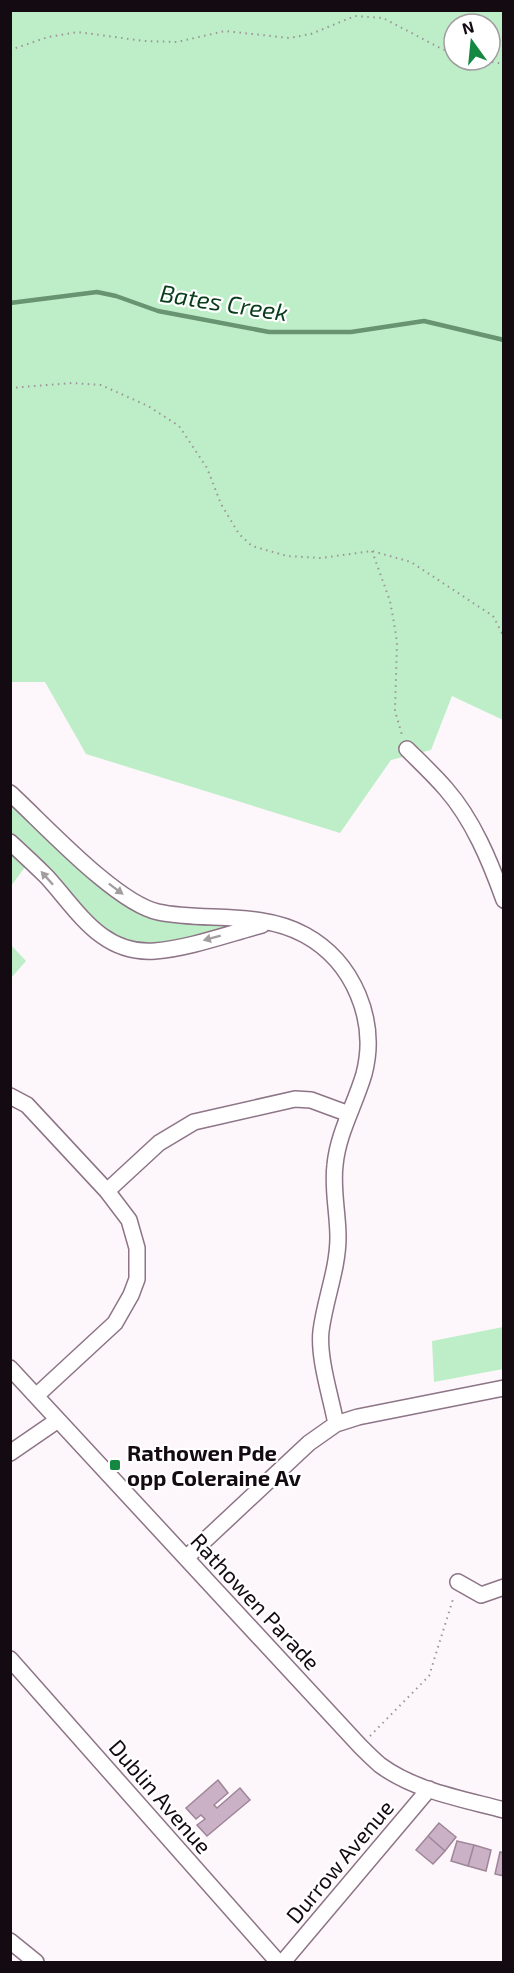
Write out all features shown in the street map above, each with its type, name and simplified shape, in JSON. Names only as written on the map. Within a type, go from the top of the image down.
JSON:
[{"type":"street","points":[[407,749],[447,790],[498,866],[504,900]]},
{"type":"street","points":[[10,793],[97,874],[134,902],[157,912],[235,917],[305,935],[342,965],[358,992],[368,1025],[368,1055],[335,1163],[334,1184],[338,1238],[332,1287],[324,1312],[321,1333],[322,1356],[336,1424]]},
{"type":"street","points":[[10,842],[47,878],[79,917],[105,939],[126,948],[154,951],[268,924]]},
{"type":"street","points":[[10,1096],[27,1105],[108,1191],[129,1220],[137,1248],[136,1279],[131,1295],[115,1323],[36,1396]]},
{"type":"street","points":[[108,1191],[159,1143],[194,1122],[295,1099],[311,1100],[349,1114]]},
{"type":"street","name":"Rathowen Parade","points":[[10,1368],[380,1765],[429,1789],[504,1810]]},
{"type":"street","points":[[186,1558],[309,1443],[336,1424],[358,1417],[504,1388]]},
{"type":"street","points":[[10,1453],[58,1420]]},
{"type":"street","points":[[458,1582],[481,1595],[504,1587]]},
{"type":"street","name":"Dublin Avenue","points":[[10,1659],[278,1962]]},
{"type":"street","name":"Durrow Avenue","points":[[283,1962],[429,1789]]},
{"type":"street","points":[[10,1941],[36,1962]]},
{"type":"path","points":[[10,50],[48,37],[78,32],[144,41],[177,42],[225,31],[289,39],[310,34],[355,16],[383,18],[442,49]]},
{"type":"path","points":[[10,387],[72,383],[101,385],[148,406],[179,426],[207,468],[221,504],[239,534],[252,546],[287,556],[321,558],[372,551],[411,562],[493,616],[504,637]]},
{"type":"path","points":[[372,551],[392,612],[397,642],[395,711],[407,749]]},
{"type":"path","points":[[360,1746],[429,1676],[458,1582]]},
{"type":"green space","points":[[11,11],[503,11],[503,720],[452,696],[431,750],[391,760],[340,833],[86,754],[45,682],[11,682]]},
{"type":"green space","points":[[11,802],[131,908],[157,920],[229,923],[230,926],[208,934],[165,942],[145,945],[131,944],[119,940],[93,920],[34,855],[11,886]]},
{"type":"green space","points":[[11,945],[26,961],[11,978]]},
{"type":"green space","points":[[503,1327],[503,1369],[434,1382],[432,1341]]},
{"type":"building","points":[[218,1780],[228,1793],[214,1805],[217,1808],[240,1788],[250,1800],[207,1836],[197,1825],[205,1819],[201,1815],[196,1819],[186,1808]]},
{"type":"building","points":[[439,1823],[456,1837],[445,1851],[428,1836]]},
{"type":"building","points":[[428,1836],[445,1851],[433,1864],[416,1850]]},
{"type":"building","points":[[457,1841],[474,1845],[468,1866],[451,1861]]},
{"type":"building","points":[[474,1845],[491,1850],[486,1871],[468,1866]]},
{"type":"building","points":[[500,1852],[504,1853],[504,1876],[495,1874]]},
{"type":"waterway","name":"Bates Creek","points":[[10,303],[97,292],[116,296],[158,311],[269,332],[351,332],[424,321],[504,340]]},
{"type":"place","name":"Rathowen Pde opp Coleraine Av","points":[[115,1465]]}]
